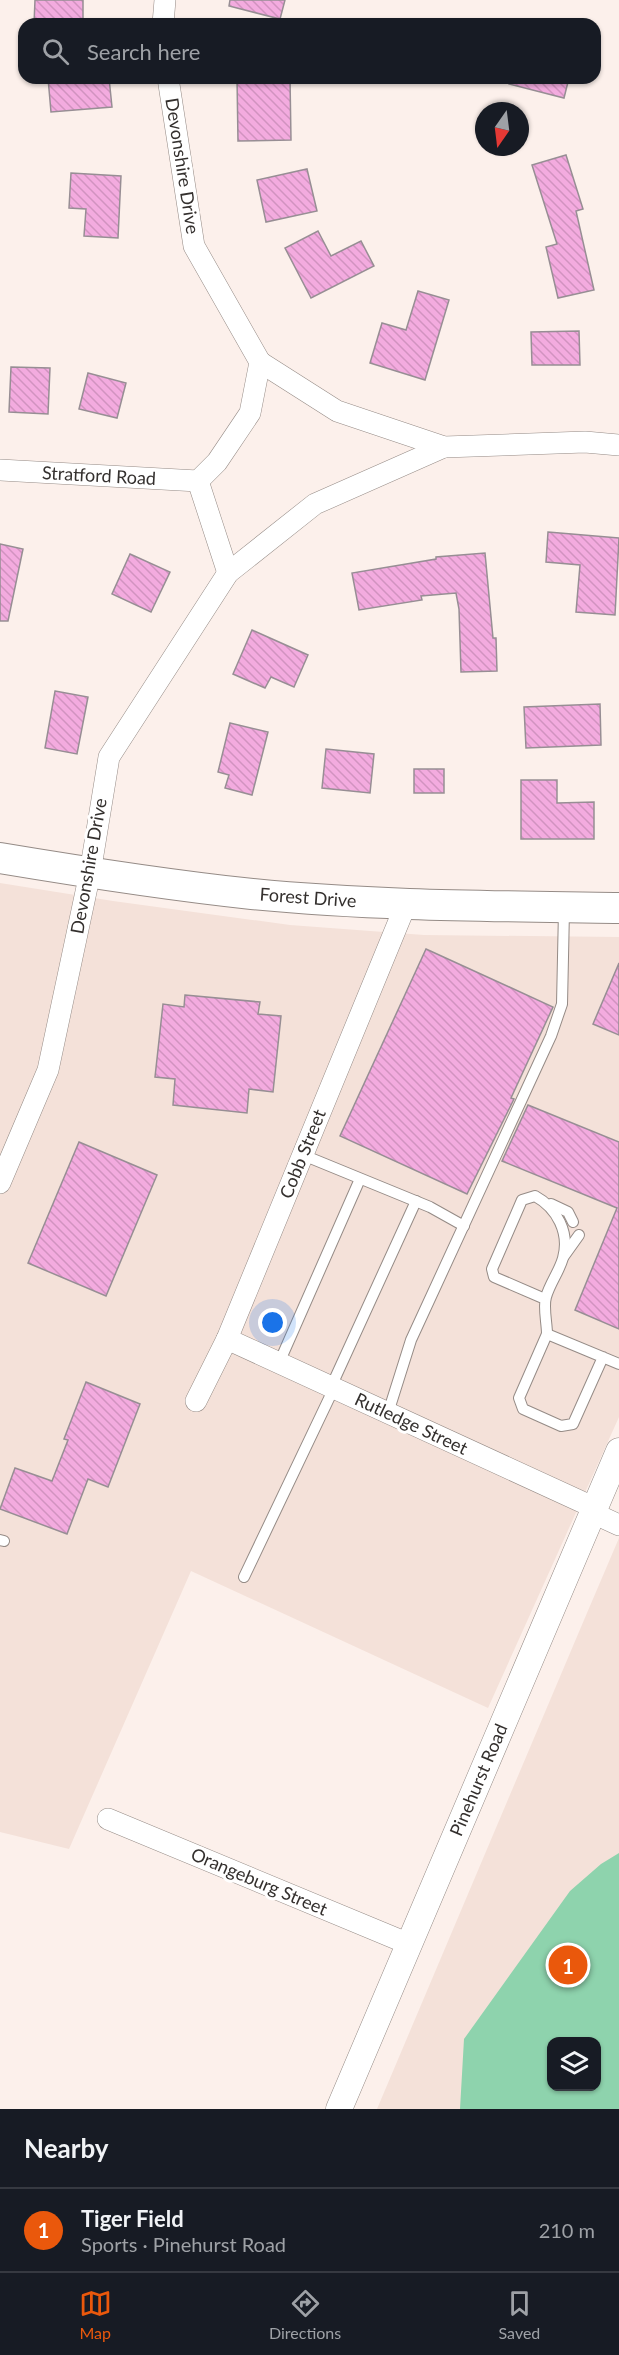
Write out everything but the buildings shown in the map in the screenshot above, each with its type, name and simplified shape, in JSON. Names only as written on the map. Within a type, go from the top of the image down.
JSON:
[{"type":"main road","name":"Forest Drive","points":[[0,858],[90,873],[252,894],[406,904],[619,908]]},
{"type":"street","points":[[164,18],[165,0]]},
{"type":"street","name":"Devonshire Drive","points":[[169,84],[194,246],[260,363]]},
{"type":"street","points":[[228,573],[198,482],[217,462],[250,413],[260,363],[337,411],[444,447],[585,442],[619,445]]},
{"type":"street","name":"Devonshire Drive","points":[[0,1183],[48,1070],[90,873],[109,757],[228,573],[315,504],[444,447]]},
{"type":"street","name":"Stratford Road","points":[[0,470],[198,482]]},
{"type":"street","name":"Cobb Street","points":[[196,1401],[227,1339],[406,904]]},
{"type":"street","name":"Rutledge Street","points":[[227,1339],[387,1413],[603,1501],[619,1526]]},
{"type":"street","name":"Pinehurst Road","points":[[339,2109],[603,1501],[619,1451]]},
{"type":"street","name":"Orangeburg Street","points":[[108,1819],[409,1944]]},
{"type":"lane","points":[[387,1413],[411,1340],[551,1036],[562,1004],[564,907]]},
{"type":"lane","points":[[303,1155],[416,1201],[464,1226]]},
{"type":"lane","points":[[279,1363],[360,1179]]},
{"type":"lane","points":[[545,1299],[494,1277],[492,1269],[522,1200],[535,1196],[568,1212],[573,1222]]},
{"type":"lane","points":[[244,1577],[416,1201]]},
{"type":"lane","points":[[546,1202],[558,1214],[563,1233],[564,1257]]},
{"type":"lane","points":[[579,1235],[564,1257],[545,1299],[547,1334],[519,1398],[523,1409],[561,1426],[573,1424],[603,1357]]},
{"type":"lane","points":[[547,1334],[619,1364]]},
{"type":"shaded area","points":[[0,883],[290,925],[424,935],[619,937],[619,1417],[488,1708],[191,1571],[69,1849],[0,1832]]},
{"type":"shaded area","points":[[619,1538],[619,2109],[377,2109]]},
{"type":"green space","points":[[619,1853],[619,2109],[460,2109],[464,2039],[570,1891],[601,1864]]},
{"type":"place","name":"Tiger Field","points":[[568,1965]]}]
